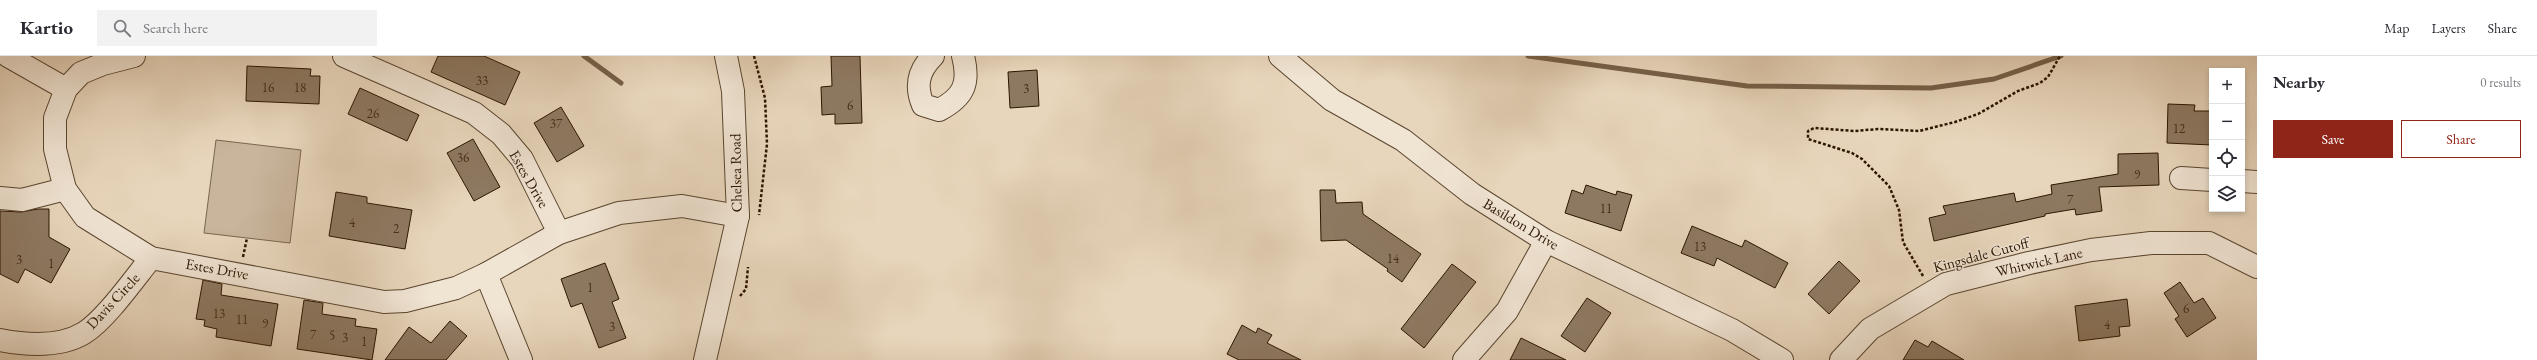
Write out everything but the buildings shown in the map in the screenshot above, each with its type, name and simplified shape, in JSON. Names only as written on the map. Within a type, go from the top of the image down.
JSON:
[{"type":"street","points":[[8,56],[66,89]]},
{"type":"street","name":"Estes Drive","points":[[134,56],[103,64],[81,73],[66,89],[55,118],[55,149],[65,189],[85,217],[151,258],[384,302],[405,301],[456,288],[486,274],[559,233],[619,213],[682,206],[738,216]]},
{"type":"street","name":"Estes Drive","points":[[344,56],[474,113],[501,134],[522,159],[559,233]]},
{"type":"street","name":"Chelsea Road","points":[[705,360],[738,216],[733,91],[726,56]]},
{"type":"street","points":[[933,56],[920,74],[918,92],[923,105],[939,110],[956,101],[966,83],[963,56]]},
{"type":"street","name":"Basildon Drive","points":[[1280,56],[1332,100],[1403,140],[1472,194],[1546,241],[1732,330],[1782,360]]},
{"type":"street","points":[[2181,178],[2209,180]]},
{"type":"street","points":[[2245,181],[2257,182]]},
{"type":"street","points":[[0,198],[22,200],[65,189]]},
{"type":"street","points":[[1464,360],[1507,311],[1546,241]]},
{"type":"street","name":"Whitwick Lane","points":[[1841,360],[1870,329],[1946,284],[2029,263],[2091,250],[2143,243],[2210,243],[2257,267]]},
{"type":"street","name":"Davis Circle","points":[[0,340],[17,344],[53,344],[84,333],[117,301],[151,258]]},
{"type":"street","points":[[486,274],[521,360]]},
{"type":"path","name":"Kingsdale Cutoff","points":[[1928,280],[1903,242],[1900,214],[1889,186],[1862,159],[1833,146],[1808,139],[1808,131],[1814,128],[1855,131],[1878,129],[1919,131],[1962,120],[1988,110],[2018,91],[2040,83],[2048,77],[2060,56]]},
{"type":"path","points":[[244,251],[246,238]]},
{"type":"shaded area","points":[[216,140],[301,150],[290,243],[204,233]]},
{"type":"waterway","points":[[584,56],[621,83]]},
{"type":"waterway","points":[[1528,56],[1747,86],[1931,88],[1994,79],[2061,56]]}]
